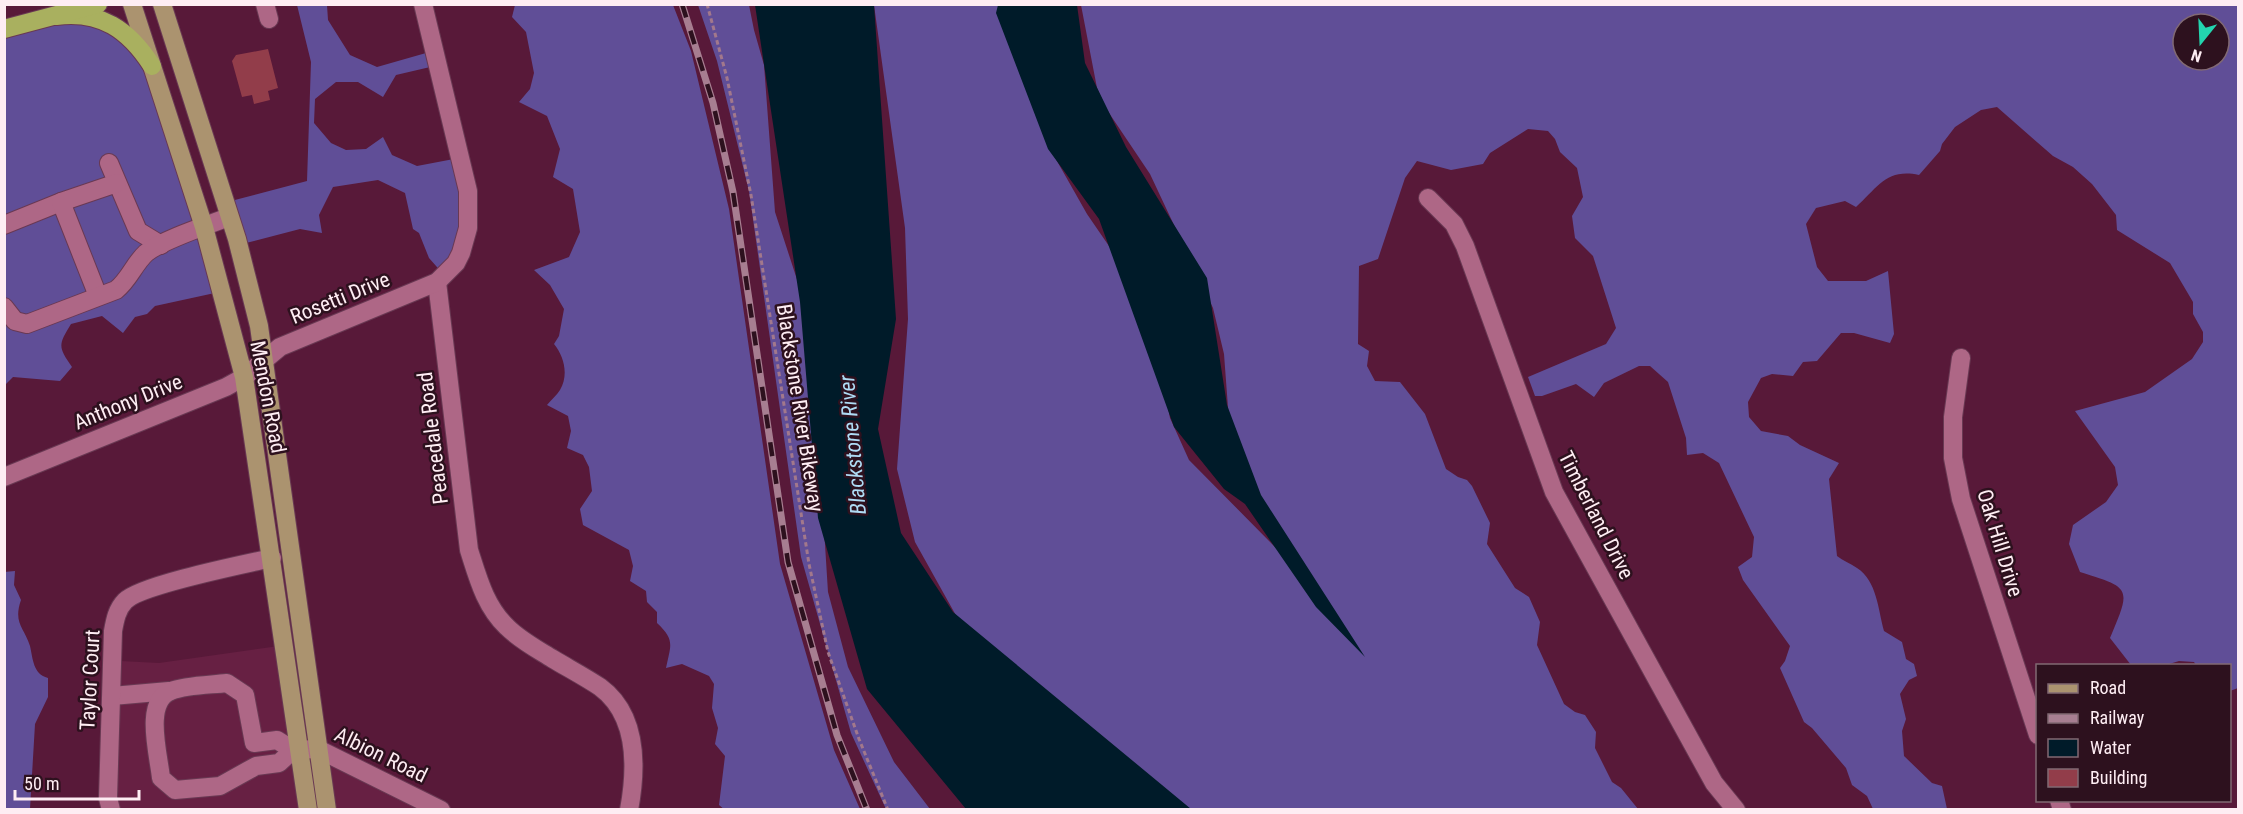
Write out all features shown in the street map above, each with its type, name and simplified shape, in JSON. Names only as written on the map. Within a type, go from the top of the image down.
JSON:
[{"type":"highway","points":[[4,29],[98,4]]},
{"type":"highway","points":[[56,16],[87,17],[112,24],[134,41],[152,66]]},
{"type":"main road","name":"Mendon Road","points":[[132,4],[204,227],[244,377],[272,558],[296,750],[308,810]]},
{"type":"main road","name":"Mendon Road","points":[[162,4],[253,298],[327,810]]},
{"type":"street","points":[[423,4],[468,191],[469,212],[466,239],[456,263],[437,282]]},
{"type":"street","points":[[109,163],[138,231],[160,245]]},
{"type":"street","points":[[4,225],[117,183]]},
{"type":"street","name":"Timberland Drive","points":[[1428,198],[1454,224],[1465,246],[1554,492],[1714,783],[1736,810]]},
{"type":"street","points":[[61,202],[98,296]]},
{"type":"street","points":[[4,307],[15,321],[27,324],[116,290],[124,284],[146,253],[229,217]]},
{"type":"street","name":"Rosetti Drive","points":[[263,360],[279,346],[437,282]]},
{"type":"street","name":"Peacedale Road","points":[[437,282],[469,550],[480,584],[490,606],[508,627],[535,648],[602,688],[618,706],[629,726],[634,751],[629,810]]},
{"type":"street","name":"Oak Hill Drive","points":[[1961,358],[1953,417],[1953,458],[1961,499],[2036,732]]},
{"type":"street","name":"Anthony Drive","points":[[4,477],[226,387],[244,377],[263,360]]},
{"type":"street","name":"Taylor Court","points":[[111,810],[108,798],[113,631],[117,615],[127,599],[152,587],[272,558]]},
{"type":"street","points":[[112,696],[227,683],[245,695],[256,766]]},
{"type":"street","points":[[169,691],[157,702],[153,714],[161,778],[175,790],[220,786],[256,766],[279,763],[296,750],[277,740],[254,743]]},
{"type":"street","name":"Albion Road","points":[[296,750],[318,749],[436,808]]},
{"type":"path","name":"Blackstone River Bikeway","points":[[707,4],[728,78],[751,195],[808,564],[828,652],[888,810]]},
{"type":"shaded area","points":[[297,5],[327,5],[328,20],[350,55],[377,67],[433,51],[443,64],[396,75],[383,97],[358,82],[336,82],[315,99],[314,123],[331,143],[346,150],[366,149],[383,137],[392,155],[417,166],[459,158],[470,229],[444,275],[429,258],[419,233],[413,229],[405,193],[378,180],[333,187],[319,215],[322,233],[300,229],[246,243],[231,201],[307,181],[311,62]]},
{"type":"shaded area","points":[[515,5],[673,5],[691,51],[729,209],[780,564],[834,750],[860,809],[725,810],[719,805],[725,756],[715,744],[718,728],[712,708],[714,684],[709,676],[682,664],[666,668],[670,648],[669,638],[657,623],[657,612],[647,602],[646,591],[630,581],[633,566],[629,550],[583,525],[580,509],[592,491],[589,467],[583,455],[567,448],[571,431],[568,416],[547,405],[563,384],[565,372],[563,360],[554,344],[559,336],[564,309],[550,285],[534,270],[569,257],[580,232],[573,189],[553,177],[560,149],[547,116],[519,102],[530,89],[534,73],[526,32],[512,17]]},
{"type":"shaded area","points":[[698,5],[749,5],[764,65],[775,212],[804,301],[820,465],[828,592],[848,667],[894,762],[930,809],[886,809],[851,733],[801,557],[749,191],[717,61]]},
{"type":"shaded area","points":[[874,5],[1004,5],[1053,154],[1087,214],[1135,284],[1152,327],[1170,418],[1189,460],[1280,552],[1238,452],[1229,421],[1224,354],[1213,308],[1150,174],[1107,110],[1097,88],[1081,5],[2238,5],[2238,688],[2231,691],[2231,664],[2195,664],[2179,661],[2169,664],[2130,664],[2110,638],[2121,609],[2122,592],[2110,582],[2080,572],[2069,544],[2073,525],[2106,502],[2118,485],[2115,467],[2075,411],[2145,392],[2192,359],[2203,342],[2203,332],[2193,314],[2193,302],[2170,263],[2117,230],[2116,215],[2092,184],[2073,167],[2053,156],[1997,107],[1981,110],[1955,127],[1942,144],[1940,151],[1919,175],[1899,174],[1891,177],[1877,186],[1856,207],[1845,201],[1816,208],[1806,224],[1817,267],[1828,281],[1866,281],[1888,271],[1894,334],[1890,343],[1854,333],[1841,333],[1817,361],[1803,362],[1793,376],[1772,374],[1761,378],[1748,402],[1749,417],[1761,431],[1788,436],[1800,445],[1839,463],[1829,479],[1837,556],[1857,568],[1869,580],[1876,596],[1884,631],[1902,642],[1906,659],[1914,664],[1917,676],[1909,680],[1900,694],[1906,719],[1902,731],[1904,756],[1932,783],[1942,786],[1947,809],[1873,809],[1867,796],[1852,785],[1846,768],[1812,728],[1804,722],[1780,668],[1790,646],[1743,580],[1738,567],[1752,557],[1754,537],[1719,463],[1703,453],[1687,455],[1686,438],[1668,382],[1650,366],[1639,366],[1604,383],[1594,397],[1576,384],[1542,396],[1535,396],[1528,377],[1606,344],[1616,328],[1593,256],[1575,238],[1572,216],[1583,197],[1577,168],[1560,152],[1555,139],[1548,131],[1528,129],[1490,153],[1483,164],[1451,170],[1417,161],[1405,178],[1378,259],[1359,266],[1358,344],[1369,351],[1367,366],[1375,381],[1400,382],[1425,414],[1446,469],[1467,480],[1472,486],[1490,523],[1487,544],[1515,588],[1529,597],[1540,622],[1537,645],[1564,704],[1575,712],[1585,715],[1596,732],[1595,748],[1612,782],[1621,788],[1638,809],[1176,809],[963,628],[915,542],[897,469],[908,319],[905,228]]},
{"type":"shaded area","points":[[100,8],[146,47],[224,291],[155,306],[147,314],[135,317],[123,333],[102,316],[71,324],[61,346],[72,367],[60,381],[13,377],[5,385],[5,25]]},
{"type":"shaded area","points":[[15,571],[14,585],[21,600],[18,614],[20,624],[28,640],[37,670],[48,678],[48,697],[35,724],[30,809],[5,809],[4,572]]},
{"type":"shaded area","points":[[293,644],[306,736],[309,742],[448,809],[120,809],[117,793],[120,661],[159,663]]},
{"type":"water","name":"Blackstone River","points":[[755,5],[874,5],[896,319],[878,429],[901,533],[953,612],[1191,809],[966,809],[867,689],[818,518],[800,302]]},
{"type":"water","points":[[998,5],[1077,5],[1085,63],[1126,147],[1207,278],[1227,405],[1261,495],[1365,657],[1316,607],[1245,504],[1224,489],[1174,427],[1099,219],[1048,149],[996,13]]},
{"type":"building","points":[[268,49],[278,88],[268,91],[270,100],[254,104],[252,95],[242,97],[232,61],[236,55]]},
{"type":"railway","points":[[682,4],[713,103],[733,192],[788,562],[837,735],[867,810]]}]
